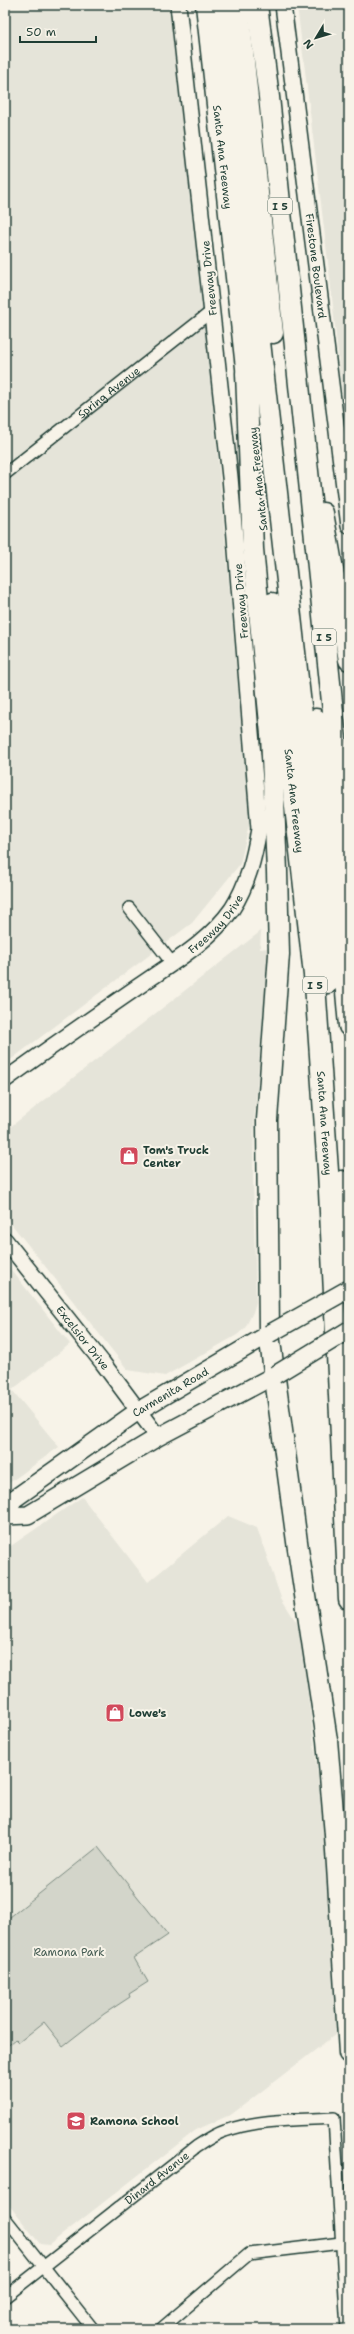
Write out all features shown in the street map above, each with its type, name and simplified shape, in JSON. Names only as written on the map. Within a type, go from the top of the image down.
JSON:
[{"type":"highway","name":"Santa Ana Freeway","points":[[206,5],[315,984],[328,1171],[349,1599]]},
{"type":"highway","points":[[222,5],[313,820],[330,1016],[349,1293]]},
{"type":"highway","points":[[238,5],[297,553],[339,912],[349,1026]]},
{"type":"highway","name":"I 5","points":[[257,5],[269,97],[300,408],[349,865]]},
{"type":"highway","points":[[246,373],[253,549],[270,734],[277,871],[279,954],[267,1120],[269,1334],[326,1740],[336,1835],[349,2053]]},
{"type":"highway","points":[[300,408],[332,556],[349,660]]},
{"type":"main road","name":"Carmenita Road","points":[[349,1289],[222,1361],[138,1411],[14,1499],[5,1515],[28,1515],[158,1437],[228,1401],[349,1330]]},
{"type":"street","name":"Freeway Drive","points":[[5,1080],[207,937],[232,909],[253,864],[259,829],[230,477],[178,5]]},
{"type":"street","name":"Firestone Boulevard","points":[[283,5],[349,526]]},
{"type":"street","name":"Spring Avenue","points":[[5,474],[212,312]]},
{"type":"street","points":[[128,908],[172,963]]},
{"type":"street","name":"Excelsior Drive","points":[[5,1240],[158,1437]]},
{"type":"street","name":"Dinard Avenue","points":[[5,2298],[196,2147],[225,2131],[260,2123],[334,2118],[341,2243]]},
{"type":"street","points":[[5,2218],[94,2329]]},
{"type":"street","points":[[161,2329],[249,2254],[341,2243],[348,2329]]},
{"type":"shaded area","points":[[5,5],[169,5],[209,358],[250,821],[240,864],[192,923],[5,1064]]},
{"type":"shaded area","points":[[297,5],[349,5],[349,462],[330,278]]},
{"type":"shaded area","name":"Tom's Truck Center","points":[[261,931],[260,949],[269,948],[254,1123],[253,1181],[256,1302],[253,1312],[245,1328],[237,1335],[165,1376],[128,1370],[5,1216],[5,1131]]},
{"type":"shaded area","points":[[5,1262],[70,1344],[12,1390],[59,1447],[5,1486]]},
{"type":"shaded area","points":[[82,1497],[148,1582],[228,1516],[257,1528],[281,1598],[300,1628],[326,1842],[336,2034],[232,2114],[196,2130],[49,2245],[40,2244],[5,2200],[5,1550]]},
{"type":"green space","name":"Ramona Park","points":[[98,1847],[168,1935],[134,1958],[148,1982],[129,1994],[130,1997],[104,2014],[63,2046],[44,2022],[19,2042],[16,2039],[5,2048],[5,1921]]},
{"type":"place","name":"Tom's Truck Center","points":[[129,1156]]},
{"type":"place","name":"Lowe's","points":[[115,1713]]},
{"type":"place","name":"Ramona School","points":[[76,2121]]}]
